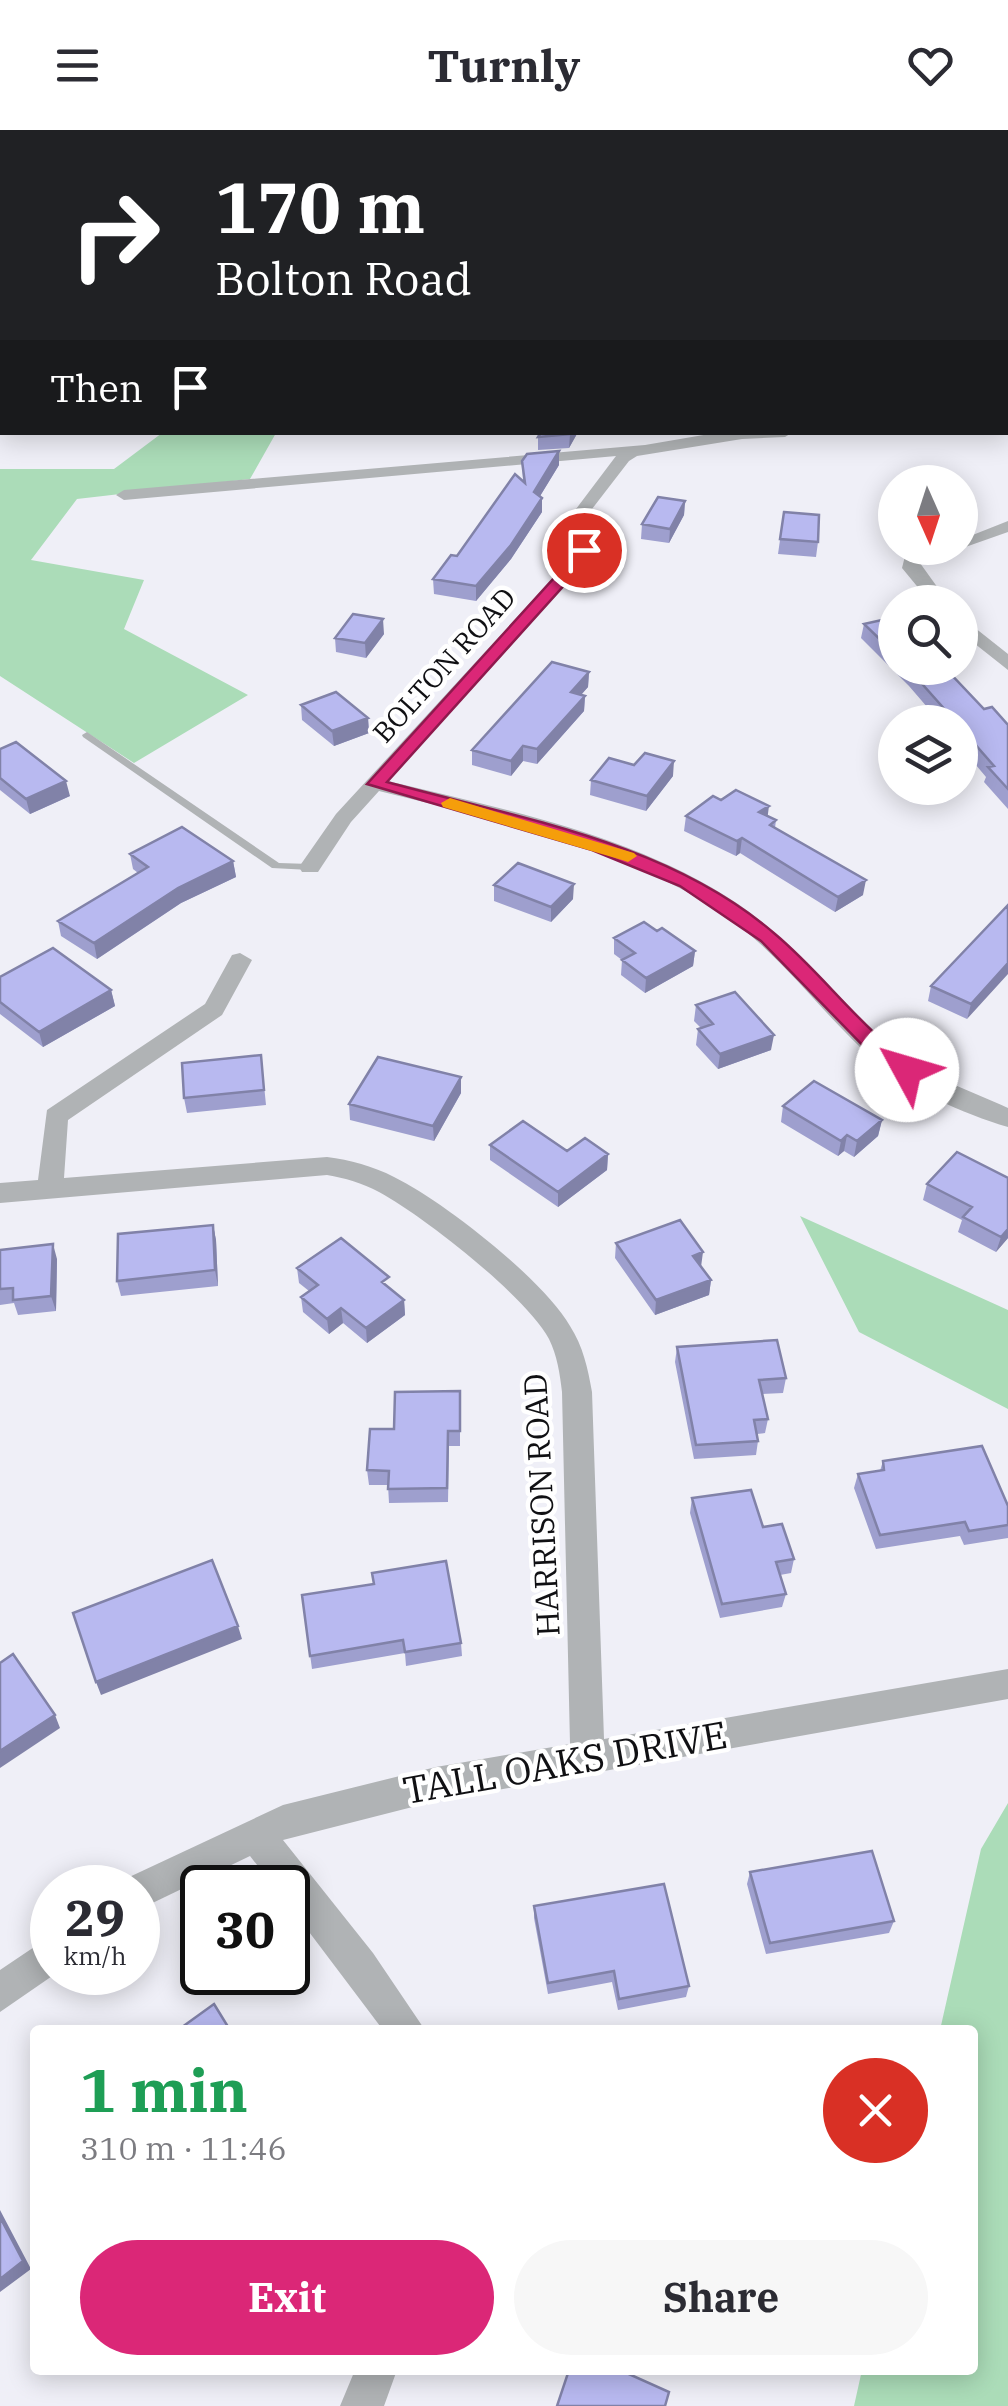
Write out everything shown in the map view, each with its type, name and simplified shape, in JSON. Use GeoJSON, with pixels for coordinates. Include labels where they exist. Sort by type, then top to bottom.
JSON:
{"type":"FeatureCollection","features":[{"type":"Feature","properties":{"kind":"street","name":"BOLTON ROAD"},"geometry":{"type":"LineString","coordinates":[[310,867],[343,818],[571,569],[588,540],[584,508],[623,458],[647,448],[743,435]]}},
{"type":"Feature","properties":{"kind":"street"},"geometry":{"type":"LineString","coordinates":[[124,496],[647,448]]}},
{"type":"Feature","properties":{"kind":"street"},"geometry":{"type":"LineString","coordinates":[[978,538],[1008,526]]}},
{"type":"Feature","properties":{"kind":"street"},"geometry":{"type":"LineString","coordinates":[[910,565],[924,585]]}},
{"type":"Feature","properties":{"kind":"street"},"geometry":{"type":"LineString","coordinates":[[978,638],[1008,664]]}},
{"type":"Feature","properties":{"kind":"street"},"geometry":{"type":"LineString","coordinates":[[376,784],[598,846],[686,882],[768,937],[882,1053],[907,1070],[1006,1113]]}},
{"type":"Feature","properties":{"kind":"street"},"geometry":{"type":"LineString","coordinates":[[50,1188],[56,1116],[214,1008],[240,960]]}},
{"type":"Feature","properties":{"kind":"street","name":"HARRISON ROAD"},"geometry":{"type":"LineString","coordinates":[[0,1193],[327,1166],[355,1170],[405,1195],[542,1306],[560,1331],[572,1360],[577,1392],[587,1758]]}},
{"type":"Feature","properties":{"kind":"street","name":"TALL OAKS DRIVE"},"geometry":{"type":"LineString","coordinates":[[160,1881],[255,1834],[347,1803],[1008,1684]]}},
{"type":"Feature","properties":{"kind":"street"},"geometry":{"type":"LineString","coordinates":[[255,1834],[402,2025]]}},
{"type":"Feature","properties":{"kind":"street"},"geometry":{"type":"LineString","coordinates":[[0,1993],[30,1970]]}},
{"type":"Feature","properties":{"kind":"street"},"geometry":{"type":"LineString","coordinates":[[362,2406],[374,2375]]}},
{"type":"Feature","properties":{"kind":"lane"},"geometry":{"type":"LineString","coordinates":[[87,735],[276,866],[310,867]]}},
{"type":"Feature","properties":{"kind":"green space"},"geometry":{"type":"Polygon","coordinates":[[[159,435],[275,435],[250,479],[77,499],[31,560],[144,580],[124,629],[248,695],[134,763],[0,676],[0,469],[114,469],[159,435]]]}},
{"type":"Feature","properties":{"kind":"green space"},"geometry":{"type":"Polygon","coordinates":[[[800,1216],[1008,1310],[1008,1409],[859,1332],[800,1216]]]}},
{"type":"Feature","properties":{"kind":"green space"},"geometry":{"type":"Polygon","coordinates":[[[1008,1803],[1008,2406],[854,2406],[861,2375],[978,2375],[978,2025],[941,2025],[981,1849],[1008,1803]]]}},
{"type":"Feature","properties":{"kind":"building"},"geometry":{"type":"Polygon","coordinates":[[[559,451],[534,492],[542,498],[511,545],[476,586],[433,579],[451,555],[457,556],[515,474],[525,483],[522,461],[527,454],[559,451]]]}},
{"type":"Feature","properties":{"kind":"building"},"geometry":{"type":"Polygon","coordinates":[[[658,497],[685,501],[670,529],[642,524],[658,497]]]}},
{"type":"Feature","properties":{"kind":"building"},"geometry":{"type":"Polygon","coordinates":[[[784,512],[819,515],[818,542],[780,539],[784,512]]]}},
{"type":"Feature","properties":{"kind":"building"},"geometry":{"type":"Polygon","coordinates":[[[353,614],[383,619],[365,643],[335,638],[353,614]]]}},
{"type":"Feature","properties":{"kind":"building"},"geometry":{"type":"Polygon","coordinates":[[[878,621],[878,638],[864,624],[878,621]]]}},
{"type":"Feature","properties":{"kind":"building"},"geometry":{"type":"Polygon","coordinates":[[[552,662],[589,672],[571,692],[585,696],[537,749],[523,746],[511,761],[472,750],[552,662]]]}},
{"type":"Feature","properties":{"kind":"building"},"geometry":{"type":"Polygon","coordinates":[[[923,685],[961,685],[984,709],[992,707],[1008,725],[1008,789],[988,767],[994,766],[978,748],[978,705],[941,705],[923,685]]]}},
{"type":"Feature","properties":{"kind":"building"},"geometry":{"type":"Polygon","coordinates":[[[336,692],[368,718],[332,731],[301,705],[336,692]]]}},
{"type":"Feature","properties":{"kind":"building"},"geometry":{"type":"Polygon","coordinates":[[[16,742],[66,781],[26,799],[0,778],[0,749],[16,742]]]}},
{"type":"Feature","properties":{"kind":"building"},"geometry":{"type":"Polygon","coordinates":[[[645,753],[674,761],[647,796],[591,780],[609,758],[634,765],[645,753]]]}},
{"type":"Feature","properties":{"kind":"building"},"geometry":{"type":"Polygon","coordinates":[[[736,790],[769,806],[759,812],[776,820],[770,825],[866,880],[838,897],[742,838],[737,841],[686,816],[713,796],[721,800],[736,790]]]}},
{"type":"Feature","properties":{"kind":"building"},"geometry":{"type":"Polygon","coordinates":[[[182,827],[233,861],[178,888],[94,943],[58,921],[148,867],[130,854],[182,827]]]}},
{"type":"Feature","properties":{"kind":"building"},"geometry":{"type":"Polygon","coordinates":[[[518,863],[574,884],[551,907],[494,885],[518,863]]]}},
{"type":"Feature","properties":{"kind":"building"},"geometry":{"type":"Polygon","coordinates":[[[1008,905],[1008,963],[971,1004],[931,986],[1008,905]]]}},
{"type":"Feature","properties":{"kind":"building"},"geometry":{"type":"Polygon","coordinates":[[[644,922],[657,931],[662,928],[695,951],[646,978],[622,960],[635,953],[614,938],[644,922]]]}},
{"type":"Feature","properties":{"kind":"building"},"geometry":{"type":"Polygon","coordinates":[[[53,948],[111,990],[39,1032],[0,1002],[0,977],[53,948]]]}},
{"type":"Feature","properties":{"kind":"building"},"geometry":{"type":"Polygon","coordinates":[[[735,992],[774,1035],[720,1054],[698,1029],[713,1024],[696,1005],[735,992]]]}},
{"type":"Feature","properties":{"kind":"building"},"geometry":{"type":"Polygon","coordinates":[[[261,1055],[264,1090],[184,1098],[182,1063],[261,1055]]]}},
{"type":"Feature","properties":{"kind":"building"},"geometry":{"type":"Polygon","coordinates":[[[378,1057],[461,1077],[433,1126],[349,1104],[378,1057]]]}},
{"type":"Feature","properties":{"kind":"building"},"geometry":{"type":"Polygon","coordinates":[[[814,1081],[882,1120],[857,1141],[847,1135],[841,1141],[783,1106],[814,1081]]]}},
{"type":"Feature","properties":{"kind":"building"},"geometry":{"type":"Polygon","coordinates":[[[523,1121],[567,1151],[585,1138],[608,1154],[558,1192],[490,1145],[523,1121]]]}},
{"type":"Feature","properties":{"kind":"building"},"geometry":{"type":"Polygon","coordinates":[[[957,1152],[1008,1178],[1008,1229],[1001,1237],[963,1217],[972,1207],[927,1184],[957,1152]]]}},
{"type":"Feature","properties":{"kind":"building"},"geometry":{"type":"Polygon","coordinates":[[[680,1220],[703,1252],[693,1256],[711,1280],[656,1300],[616,1243],[680,1220]]]}},
{"type":"Feature","properties":{"kind":"building"},"geometry":{"type":"Polygon","coordinates":[[[213,1225],[215,1270],[117,1281],[118,1234],[213,1225]]]}},
{"type":"Feature","properties":{"kind":"building"},"geometry":{"type":"Polygon","coordinates":[[[341,1238],[389,1277],[382,1282],[404,1300],[366,1328],[341,1308],[327,1319],[301,1297],[318,1285],[297,1268],[341,1238]]]}},
{"type":"Feature","properties":{"kind":"building"},"geometry":{"type":"Polygon","coordinates":[[[53,1244],[51,1296],[13,1300],[13,1288],[0,1289],[0,1250],[53,1244]]]}},
{"type":"Feature","properties":{"kind":"building"},"geometry":{"type":"Polygon","coordinates":[[[777,1340],[786,1378],[759,1380],[768,1419],[754,1420],[758,1441],[696,1445],[677,1347],[777,1340]]]}},
{"type":"Feature","properties":{"kind":"building"},"geometry":{"type":"Polygon","coordinates":[[[460,1391],[460,1431],[448,1431],[447,1488],[388,1489],[389,1471],[367,1470],[370,1429],[394,1429],[395,1392],[460,1391]]]}},
{"type":"Feature","properties":{"kind":"building"},"geometry":{"type":"Polygon","coordinates":[[[982,1446],[1008,1506],[1008,1525],[969,1531],[965,1522],[880,1535],[858,1474],[884,1470],[883,1461],[982,1446]]]}},
{"type":"Feature","properties":{"kind":"building"},"geometry":{"type":"Polygon","coordinates":[[[751,1490],[763,1527],[782,1524],[794,1559],[776,1562],[786,1594],[722,1604],[692,1498],[751,1490]]]}},
{"type":"Feature","properties":{"kind":"building"},"geometry":{"type":"Polygon","coordinates":[[[212,1560],[238,1626],[96,1682],[73,1613],[212,1560]]]}},
{"type":"Feature","properties":{"kind":"building"},"geometry":{"type":"Polygon","coordinates":[[[446,1561],[461,1643],[405,1652],[403,1640],[310,1656],[302,1595],[374,1584],[372,1573],[446,1561]]]}},
{"type":"Feature","properties":{"kind":"building"},"geometry":{"type":"Polygon","coordinates":[[[13,1654],[55,1715],[0,1751],[0,1663],[13,1654]]]}},
{"type":"Feature","properties":{"kind":"building"},"geometry":{"type":"Polygon","coordinates":[[[872,1851],[894,1921],[770,1943],[750,1872],[872,1851]]]}},
{"type":"Feature","properties":{"kind":"building"},"geometry":{"type":"Polygon","coordinates":[[[664,1884],[689,1986],[619,1999],[614,1971],[548,1983],[534,1906],[664,1884]]]}},
{"type":"Feature","properties":{"kind":"building"},"geometry":{"type":"Polygon","coordinates":[[[214,2004],[227,2025],[185,2025],[214,2004]]]}},
{"type":"Feature","properties":{"kind":"building"},"geometry":{"type":"Polygon","coordinates":[[[0,2217],[23,2261],[0,2279],[0,2217]]]}},
{"type":"Feature","properties":{"kind":"building"},"geometry":{"type":"Polygon","coordinates":[[[567,2375],[631,2375],[669,2392],[665,2406],[557,2406],[567,2375]]]}},
{"type":"Feature","properties":{"kind":"slow traffic"},"geometry":{"type":"LineString","coordinates":[[450,803],[628,856]]}},
{"type":"Feature","properties":{"kind":"route"},"geometry":{"type":"LineString","coordinates":[[584,550],[480,672],[376,784],[598,846],[686,882],[768,937],[882,1053],[907,1070]]}}]}
